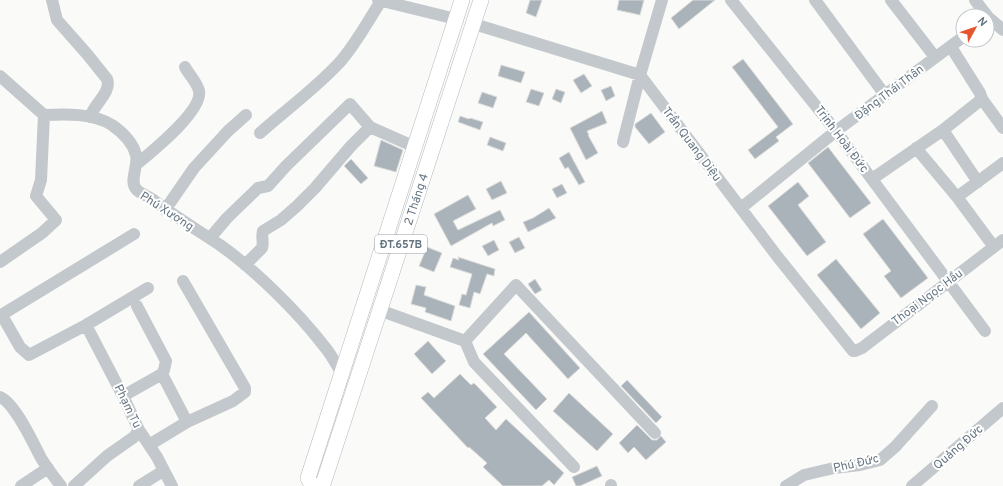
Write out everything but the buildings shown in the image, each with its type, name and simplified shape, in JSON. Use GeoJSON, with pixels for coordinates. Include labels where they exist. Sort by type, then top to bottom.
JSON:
{"type":"FeatureCollection","features":[{"type":"Feature","properties":{"kind":"main road","name":"2 Tháng 4"},"geometry":{"type":"LineString","coordinates":[[312,486],[308,478],[462,0]]}},
{"type":"Feature","properties":{"kind":"main road","name":"2 Tháng 4"},"geometry":{"type":"LineString","coordinates":[[318,486],[323,484],[481,0]]}},
{"type":"Feature","properties":{"kind":"street"},"geometry":{"type":"LineString","coordinates":[[52,0],[57,20],[87,54],[109,83],[108,89],[90,117]]}},
{"type":"Feature","properties":{"kind":"street"},"geometry":{"type":"LineString","coordinates":[[260,132],[295,104],[341,61],[379,0],[456,19]]}},
{"type":"Feature","properties":{"kind":"street"},"geometry":{"type":"LineString","coordinates":[[623,142],[640,75],[662,0]]}},
{"type":"Feature","properties":{"kind":"street","name":"Trịnh Hoài Đức"},"geometry":{"type":"LineString","coordinates":[[731,0],[836,131],[985,331]]}},
{"type":"Feature","properties":{"kind":"street"},"geometry":{"type":"LineString","coordinates":[[891,0],[935,57]]}},
{"type":"Feature","properties":{"kind":"street"},"geometry":{"type":"LineString","coordinates":[[820,2],[885,95]]}},
{"type":"Feature","properties":{"kind":"street"},"geometry":{"type":"LineString","coordinates":[[474,24],[640,75]]}},
{"type":"Feature","properties":{"kind":"street"},"geometry":{"type":"LineString","coordinates":[[995,24],[1003,30]]}},
{"type":"Feature","properties":{"kind":"street","name":"Đặng Thái Thân"},"geometry":{"type":"LineString","coordinates":[[741,208],[836,131],[955,43]]}},
{"type":"Feature","properties":{"kind":"street"},"geometry":{"type":"LineString","coordinates":[[950,47],[980,93],[982,99],[1003,128]]}},
{"type":"Feature","properties":{"kind":"street"},"geometry":{"type":"LineString","coordinates":[[136,164],[168,137],[196,106],[199,98],[199,90],[184,67]]}},
{"type":"Feature","properties":{"kind":"street","name":"Trần Quang Diệu"},"geometry":{"type":"LineString","coordinates":[[640,75],[851,350]]}},
{"type":"Feature","properties":{"kind":"street"},"geometry":{"type":"LineString","coordinates":[[0,76],[44,115],[41,180],[36,196],[56,220],[42,233],[0,262]]}},
{"type":"Feature","properties":{"kind":"street"},"geometry":{"type":"LineString","coordinates":[[872,179],[943,130],[982,99]]}},
{"type":"Feature","properties":{"kind":"street"},"geometry":{"type":"LineString","coordinates":[[210,238],[227,218],[258,188],[268,186],[286,166],[350,104],[370,127],[415,147]]}},
{"type":"Feature","properties":{"kind":"street","name":"Phú Xương"},"geometry":{"type":"LineString","coordinates":[[44,115],[69,115],[100,119],[111,124],[125,136],[136,156],[133,182],[137,191],[152,199],[165,210],[210,238],[244,265],[281,298],[325,346],[342,374]]}},
{"type":"Feature","properties":{"kind":"street"},"geometry":{"type":"LineString","coordinates":[[165,210],[194,168],[228,131],[246,115]]}},
{"type":"Feature","properties":{"kind":"street"},"geometry":{"type":"LineString","coordinates":[[244,265],[262,248],[263,245],[261,235],[263,232],[281,220],[297,206],[370,127]]}},
{"type":"Feature","properties":{"kind":"street"},"geometry":{"type":"LineString","coordinates":[[943,130],[978,182]]}},
{"type":"Feature","properties":{"kind":"street"},"geometry":{"type":"LineString","coordinates":[[916,148],[998,244]]}},
{"type":"Feature","properties":{"kind":"street"},"geometry":{"type":"LineString","coordinates":[[957,197],[1003,163]]}},
{"type":"Feature","properties":{"kind":"street"},"geometry":{"type":"LineString","coordinates":[[134,234],[3,314],[4,319],[20,347],[29,355],[148,288]]}},
{"type":"Feature","properties":{"kind":"street","name":"Thoại Ngọc Hầu"},"geometry":{"type":"LineString","coordinates":[[851,350],[855,351],[862,348],[998,244]]}},
{"type":"Feature","properties":{"kind":"street"},"geometry":{"type":"LineString","coordinates":[[149,445],[187,422],[233,401],[245,392],[245,388],[183,281]]}},
{"type":"Feature","properties":{"kind":"street"},"geometry":{"type":"LineString","coordinates":[[465,341],[516,285],[655,433]]}},
{"type":"Feature","properties":{"kind":"street"},"geometry":{"type":"LineString","coordinates":[[123,396],[162,374],[166,361],[137,306]]}},
{"type":"Feature","properties":{"kind":"street"},"geometry":{"type":"LineString","coordinates":[[379,310],[465,341],[474,362],[574,467]]}},
{"type":"Feature","properties":{"kind":"street","name":"Phạm Tu"},"geometry":{"type":"LineString","coordinates":[[86,324],[139,430],[157,456],[163,471],[172,486]]}},
{"type":"Feature","properties":{"kind":"street"},"geometry":{"type":"LineString","coordinates":[[162,374],[187,422]]}},
{"type":"Feature","properties":{"kind":"street"},"geometry":{"type":"LineString","coordinates":[[0,397],[6,400],[14,410],[48,468],[61,486]]}},
{"type":"Feature","properties":{"kind":"street","name":"Phú Đức"},"geometry":{"type":"LineString","coordinates":[[786,486],[804,476],[834,468],[860,465],[880,460],[895,447],[932,406]]}},
{"type":"Feature","properties":{"kind":"street","name":"Quảng Đức"},"geometry":{"type":"LineString","coordinates":[[912,486],[1003,408]]}},
{"type":"Feature","properties":{"kind":"street"},"geometry":{"type":"LineString","coordinates":[[74,486],[108,456],[134,436],[139,430]]}},
{"type":"Feature","properties":{"kind":"street"},"geometry":{"type":"LineString","coordinates":[[21,486],[48,468]]}},
{"type":"Feature","properties":{"kind":"street"},"geometry":{"type":"LineString","coordinates":[[139,486],[163,471]]}}]}
